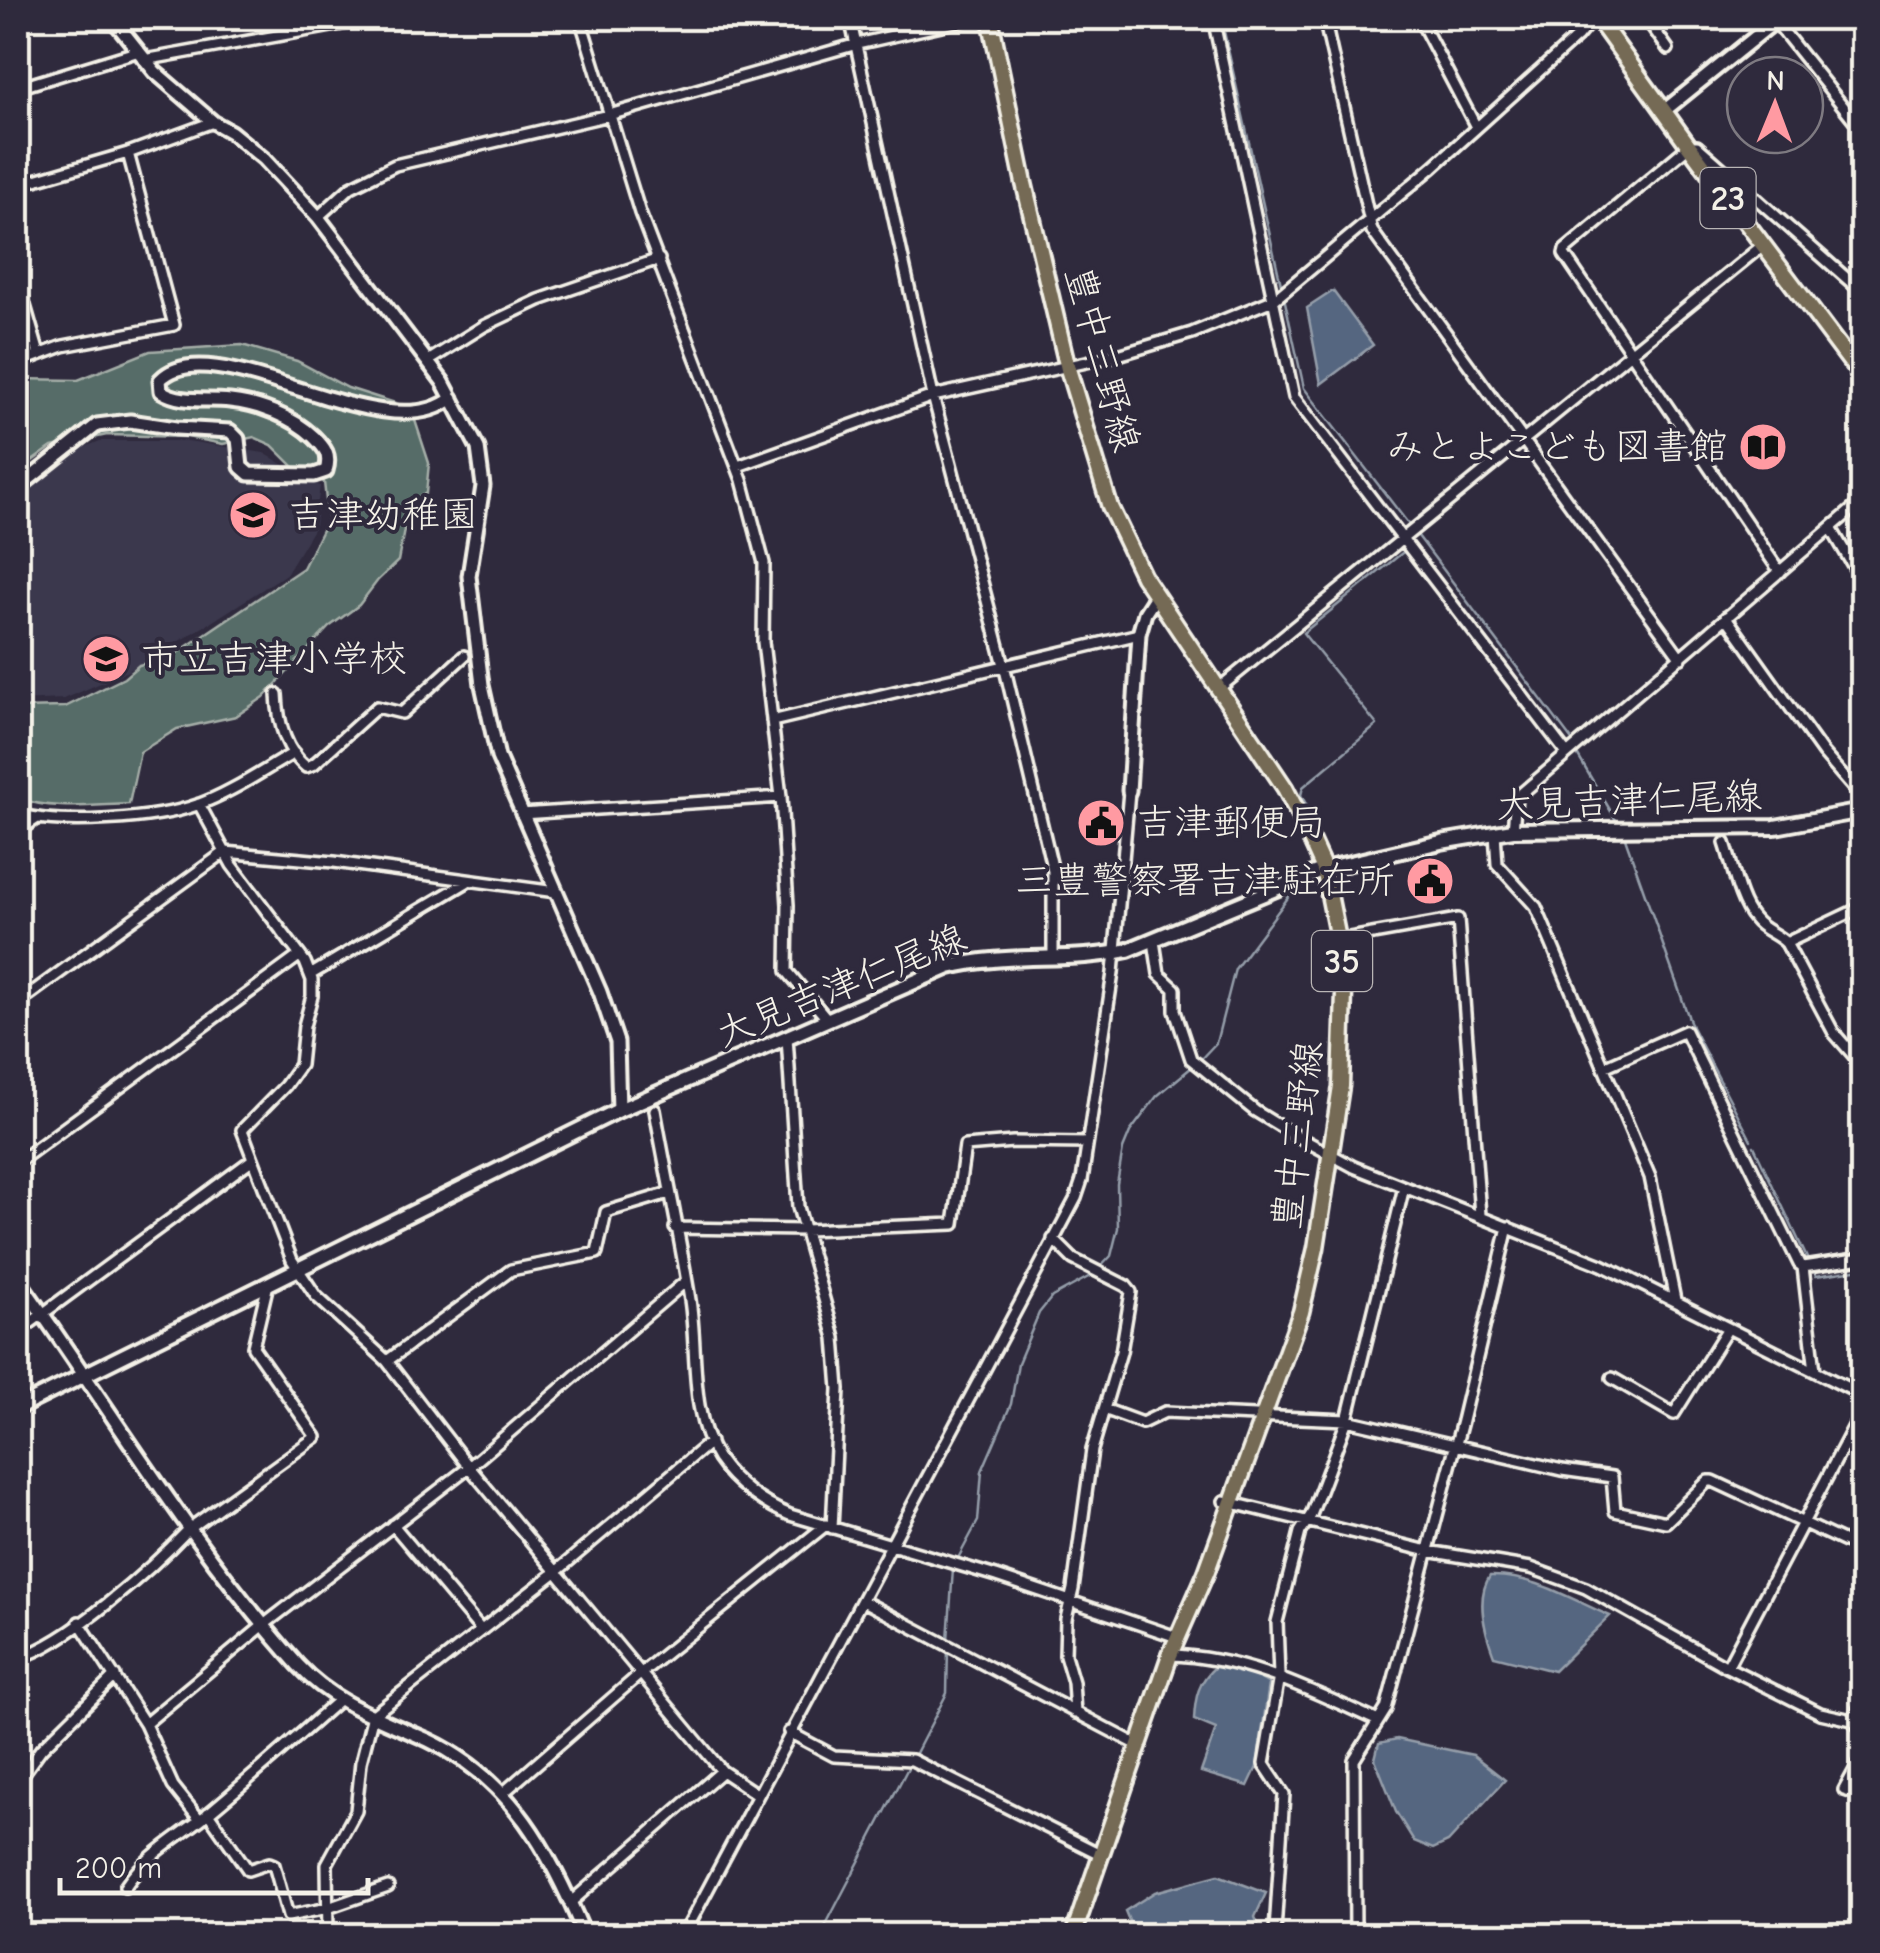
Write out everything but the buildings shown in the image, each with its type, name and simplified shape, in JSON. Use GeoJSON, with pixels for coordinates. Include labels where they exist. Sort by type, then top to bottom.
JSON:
{"type":"FeatureCollection","features":[{"type":"Feature","properties":{"kind":"main road","name":"豊中三野線"},"geometry":{"type":"LineString","coordinates":[[990,18],[1068,369],[1110,507],[1124,541],[1156,596],[1285,788],[1324,869],[1333,941],[1343,971],[1344,1050],[1308,1286],[1264,1417],[1170,1656],[1072,1936]]}},
{"type":"Feature","properties":{"kind":"main road","name":"23"},"geometry":{"type":"LineString","coordinates":[[1595,18],[1862,377]]}},
{"type":"Feature","properties":{"kind":"main road","name":"大見吉津仁尾線"},"geometry":{"type":"LineString","coordinates":[[18,1408],[620,1110],[950,967],[992,959],[1114,953],[1154,941],[1273,887],[1324,869],[1495,833],[1775,827],[1862,811]]}},
{"type":"Feature","properties":{"kind":"street"},"geometry":{"type":"LineString","coordinates":[[112,18],[140,56],[213,122],[264,158],[318,217],[428,361],[478,448],[483,486],[470,561],[470,602],[482,684],[498,756],[600,992],[617,1042],[620,1110]]}},
{"type":"Feature","properties":{"kind":"street"},"geometry":{"type":"LineString","coordinates":[[18,88],[140,56],[376,18]]}},
{"type":"Feature","properties":{"kind":"street"},"geometry":{"type":"LineString","coordinates":[[580,18],[608,115],[738,466],[764,563],[763,642],[781,797],[788,905],[787,971],[828,1020]]}},
{"type":"Feature","properties":{"kind":"street"},"geometry":{"type":"LineString","coordinates":[[850,18],[933,396],[1053,871],[1053,957]]}},
{"type":"Feature","properties":{"kind":"street"},"geometry":{"type":"LineString","coordinates":[[318,217],[351,186],[396,165],[608,115],[857,44],[973,18]]}},
{"type":"Feature","properties":{"kind":"street"},"geometry":{"type":"LineString","coordinates":[[1213,18],[1294,397],[1566,754]]}},
{"type":"Feature","properties":{"kind":"street"},"geometry":{"type":"LineString","coordinates":[[1324,18],[1368,222],[1680,658]]}},
{"type":"Feature","properties":{"kind":"street"},"geometry":{"type":"LineString","coordinates":[[1419,18],[1476,128]]}},
{"type":"Feature","properties":{"kind":"street"},"geometry":{"type":"LineString","coordinates":[[738,466],[933,396],[1068,369],[1192,332],[1275,299],[1476,128],[1595,18]]}},
{"type":"Feature","properties":{"kind":"street"},"geometry":{"type":"LineString","coordinates":[[1646,18],[1668,49]]}},
{"type":"Feature","properties":{"kind":"street"},"geometry":{"type":"LineString","coordinates":[[1664,111],[1777,19],[1862,130]]}},
{"type":"Feature","properties":{"kind":"street"},"geometry":{"type":"LineString","coordinates":[[18,185],[128,153],[213,122]]}},
{"type":"Feature","properties":{"kind":"street"},"geometry":{"type":"LineString","coordinates":[[1780,572],[1564,254],[1565,250],[1689,146],[1697,146],[1862,292]]}},
{"type":"Feature","properties":{"kind":"street"},"geometry":{"type":"LineString","coordinates":[[18,363],[63,346],[174,325],[128,153]]}},
{"type":"Feature","properties":{"kind":"street"},"geometry":{"type":"LineString","coordinates":[[1218,688],[1764,244]]}},
{"type":"Feature","properties":{"kind":"street"},"geometry":{"type":"LineString","coordinates":[[428,361],[484,326],[539,300],[659,259]]}},
{"type":"Feature","properties":{"kind":"street"},"geometry":{"type":"LineString","coordinates":[[18,280],[39,354]]}},
{"type":"Feature","properties":{"kind":"street"},"geometry":{"type":"LineString","coordinates":[[18,488],[85,432],[114,421],[230,431],[238,439],[241,468],[250,474],[314,476],[326,470],[330,460],[325,448],[288,418],[247,404],[166,395],[161,391],[160,380],[174,370],[197,368],[239,373],[389,412],[426,410],[452,398]]}},
{"type":"Feature","properties":{"kind":"street"},"geometry":{"type":"LineString","coordinates":[[1513,830],[1516,798],[1862,501]]}},
{"type":"Feature","properties":{"kind":"street"},"geometry":{"type":"LineString","coordinates":[[1831,528],[1862,581]]}},
{"type":"Feature","properties":{"kind":"street"},"geometry":{"type":"LineString","coordinates":[[683,1936],[1082,1180],[1114,953],[1140,634],[1156,596]]}},
{"type":"Feature","properties":{"kind":"street"},"geometry":{"type":"LineString","coordinates":[[1726,617],[1823,753],[1862,798]]}},
{"type":"Feature","properties":{"kind":"street"},"geometry":{"type":"LineString","coordinates":[[772,721],[1140,634]]}},
{"type":"Feature","properties":{"kind":"street"},"geometry":{"type":"LineString","coordinates":[[276,694],[278,722],[306,767],[377,708],[402,713],[464,656]]}},
{"type":"Feature","properties":{"kind":"street"},"geometry":{"type":"LineString","coordinates":[[18,814],[91,820],[156,814],[199,804],[294,753]]}},
{"type":"Feature","properties":{"kind":"street"},"geometry":{"type":"LineString","coordinates":[[521,814],[781,797]]}},
{"type":"Feature","properties":{"kind":"street"},"geometry":{"type":"LineString","coordinates":[[199,804],[225,852],[310,975],[312,996],[297,1073],[242,1130],[297,1268],[316,1296],[387,1361],[469,1467],[722,1771],[758,1795]]}},
{"type":"Feature","properties":{"kind":"street"},"geometry":{"type":"LineString","coordinates":[[18,832],[36,818]]}},
{"type":"Feature","properties":{"kind":"street"},"geometry":{"type":"LineString","coordinates":[[1495,833],[1497,864],[1536,908],[1650,1177],[1675,1300]]}},
{"type":"Feature","properties":{"kind":"street"},"geometry":{"type":"LineString","coordinates":[[1725,842],[1748,911],[1756,922],[1786,944],[1834,1033],[1862,1065]]}},
{"type":"Feature","properties":{"kind":"street"},"geometry":{"type":"LineString","coordinates":[[18,1002],[225,852],[556,892]]}},
{"type":"Feature","properties":{"kind":"street"},"geometry":{"type":"LineString","coordinates":[[310,975],[468,881]]}},
{"type":"Feature","properties":{"kind":"street"},"geometry":{"type":"LineString","coordinates":[[1786,944],[1862,907]]}},
{"type":"Feature","properties":{"kind":"street"},"geometry":{"type":"LineString","coordinates":[[1333,941],[1458,919],[1480,1216]]}},
{"type":"Feature","properties":{"kind":"street"},"geometry":{"type":"LineString","coordinates":[[1154,941],[1159,974],[1175,989],[1175,1010],[1191,1060],[1255,1111],[1330,1156],[1602,1264],[1862,1395]]}},
{"type":"Feature","properties":{"kind":"street"},"geometry":{"type":"LineString","coordinates":[[18,1162],[299,956]]}},
{"type":"Feature","properties":{"kind":"street"},"geometry":{"type":"LineString","coordinates":[[1604,1067],[1685,1031],[1803,1267],[1815,1371]]}},
{"type":"Feature","properties":{"kind":"street"},"geometry":{"type":"LineString","coordinates":[[502,1793],[640,1674],[829,1526],[838,1388],[835,1338],[793,1176],[787,1036]]}},
{"type":"Feature","properties":{"kind":"street"},"geometry":{"type":"LineString","coordinates":[[655,1110],[696,1340],[702,1418],[710,1442],[732,1477],[766,1503],[790,1515],[1070,1600],[1177,1637]]}},
{"type":"Feature","properties":{"kind":"street"},"geometry":{"type":"LineString","coordinates":[[676,1228],[805,1230],[954,1224],[965,1146],[1087,1143]]}},
{"type":"Feature","properties":{"kind":"street"},"geometry":{"type":"LineString","coordinates":[[18,1332],[253,1160]]}},
{"type":"Feature","properties":{"kind":"street"},"geometry":{"type":"LineString","coordinates":[[1276,1931],[1284,1794],[1264,1764],[1279,1676],[1277,1622],[1300,1532],[1347,1420],[1404,1187]]}},
{"type":"Feature","properties":{"kind":"street"},"geometry":{"type":"LineString","coordinates":[[387,1361],[510,1270],[597,1253],[606,1212],[669,1194]]}},
{"type":"Feature","properties":{"kind":"street"},"geometry":{"type":"LineString","coordinates":[[1355,1936],[1354,1760],[1386,1709],[1508,1227]]}},
{"type":"Feature","properties":{"kind":"street"},"geometry":{"type":"LineString","coordinates":[[1054,1239],[1073,1259],[1131,1292],[1120,1352],[1092,1450],[1066,1619],[1065,1654],[1074,1682],[1075,1713]]}},
{"type":"Feature","properties":{"kind":"street"},"geometry":{"type":"LineString","coordinates":[[1803,1267],[1862,1258]]}},
{"type":"Feature","properties":{"kind":"street"},"geometry":{"type":"LineString","coordinates":[[18,1278],[189,1529],[265,1624],[322,1689],[431,1742],[465,1762],[502,1793],[538,1837],[585,1936]]}},
{"type":"Feature","properties":{"kind":"street"},"geometry":{"type":"LineString","coordinates":[[18,1658],[79,1622],[189,1529],[316,1437],[253,1347],[269,1281]]}},
{"type":"Feature","properties":{"kind":"street"},"geometry":{"type":"LineString","coordinates":[[146,1724],[265,1624],[469,1467],[686,1281]]}},
{"type":"Feature","properties":{"kind":"street"},"geometry":{"type":"LineString","coordinates":[[1612,1378],[1674,1414],[1728,1328]]}},
{"type":"Feature","properties":{"kind":"street"},"geometry":{"type":"LineString","coordinates":[[1104,1408],[1142,1423],[1166,1412],[1347,1420],[1562,1470],[1612,1477],[1615,1512],[1666,1522],[1708,1480],[1862,1550]]}},
{"type":"Feature","properties":{"kind":"street"},"geometry":{"type":"LineString","coordinates":[[1727,1667],[1862,1410]]}},
{"type":"Feature","properties":{"kind":"street"},"geometry":{"type":"LineString","coordinates":[[328,1936],[327,1864],[356,1811],[361,1762],[372,1715],[557,1571],[710,1442]]}},
{"type":"Feature","properties":{"kind":"street"},"geometry":{"type":"LineString","coordinates":[[1228,1502],[1426,1551],[1531,1568],[1586,1588],[1727,1667],[1820,1713],[1852,1720],[1862,1730]]}},
{"type":"Feature","properties":{"kind":"street"},"geometry":{"type":"LineString","coordinates":[[393,1526],[482,1630]]}},
{"type":"Feature","properties":{"kind":"street"},"geometry":{"type":"LineString","coordinates":[[862,1602],[1138,1745]]}},
{"type":"Feature","properties":{"kind":"street"},"geometry":{"type":"LineString","coordinates":[[79,1622],[146,1724],[173,1786],[200,1820]]}},
{"type":"Feature","properties":{"kind":"street"},"geometry":{"type":"LineString","coordinates":[[1170,1656],[1208,1656],[1279,1676],[1378,1722]]}},
{"type":"Feature","properties":{"kind":"street"},"geometry":{"type":"LineString","coordinates":[[18,1781],[41,1749],[116,1676]]}},
{"type":"Feature","properties":{"kind":"street"},"geometry":{"type":"LineString","coordinates":[[125,1887],[155,1852],[200,1820],[339,1700]]}},
{"type":"Feature","properties":{"kind":"street"},"geometry":{"type":"LineString","coordinates":[[1852,1720],[1862,1703]]}},
{"type":"Feature","properties":{"kind":"street"},"geometry":{"type":"LineString","coordinates":[[789,1732],[834,1756],[912,1760],[1100,1854]]}},
{"type":"Feature","properties":{"kind":"street"},"geometry":{"type":"LineString","coordinates":[[1862,1757],[1844,1790],[1862,1796]]}},
{"type":"Feature","properties":{"kind":"street"},"geometry":{"type":"LineString","coordinates":[[570,1902],[722,1771]]}},
{"type":"Feature","properties":{"kind":"street"},"geometry":{"type":"LineString","coordinates":[[208,1813],[248,1870],[269,1862],[274,1865],[288,1916],[328,1908],[388,1887]]}},
{"type":"Feature","properties":{"kind":"shaded area"},"geometry":{"type":"Polygon","coordinates":[[[100,441],[188,441],[264,453],[320,486],[315,526],[286,574],[210,623],[126,672],[64,699],[18,701],[18,481],[25,471],[100,441]]]}},
{"type":"Feature","properties":{"kind":"green space"},"geometry":{"type":"Polygon","coordinates":[[[242,345],[297,361],[348,388],[411,408],[429,463],[426,493],[403,507],[404,530],[398,561],[359,605],[329,627],[264,697],[236,716],[177,729],[140,752],[129,804],[58,806],[18,798],[18,708],[65,707],[124,678],[139,665],[171,657],[303,568],[328,518],[324,482],[295,468],[272,445],[254,437],[223,444],[187,437],[107,435],[52,447],[18,471],[18,379],[78,380],[150,351],[242,345]]]}},
{"type":"Feature","properties":{"kind":"water"},"geometry":{"type":"Polygon","coordinates":[[[1333,291],[1373,345],[1321,384],[1307,308],[1333,291]]]}},
{"type":"Feature","properties":{"kind":"water"},"geometry":{"type":"Polygon","coordinates":[[[1490,1576],[1537,1584],[1610,1616],[1554,1671],[1494,1656],[1482,1605],[1490,1576]]]}},
{"type":"Feature","properties":{"kind":"water"},"geometry":{"type":"Polygon","coordinates":[[[1216,1666],[1254,1675],[1269,1684],[1257,1767],[1248,1786],[1201,1772],[1216,1729],[1194,1720],[1195,1704],[1201,1684],[1216,1666]]]}},
{"type":"Feature","properties":{"kind":"water"},"geometry":{"type":"Polygon","coordinates":[[[1397,1739],[1473,1755],[1505,1780],[1448,1842],[1433,1849],[1414,1841],[1396,1812],[1375,1759],[1379,1743],[1397,1739]]]}},
{"type":"Feature","properties":{"kind":"water"},"geometry":{"type":"Polygon","coordinates":[[[1218,1875],[1266,1893],[1255,1917],[1262,1935],[1135,1935],[1125,1911],[1155,1892],[1218,1875]]]}},
{"type":"Feature","properties":{"kind":"waterway"},"geometry":{"type":"LineString","coordinates":[[1221,18],[1282,289]]}},
{"type":"Feature","properties":{"kind":"waterway"},"geometry":{"type":"LineString","coordinates":[[1284,297],[1304,388],[1410,526]]}},
{"type":"Feature","properties":{"kind":"waterway"},"geometry":{"type":"LineString","coordinates":[[1415,532],[1571,739]]}},
{"type":"Feature","properties":{"kind":"waterway"},"geometry":{"type":"LineString","coordinates":[[1312,815],[1301,795],[1303,787],[1377,725],[1303,633],[1407,549]]}},
{"type":"Feature","properties":{"kind":"waterway"},"geometry":{"type":"LineString","coordinates":[[1578,756],[1619,825]]}},
{"type":"Feature","properties":{"kind":"waterway"},"geometry":{"type":"LineString","coordinates":[[1623,832],[1692,1027],[1751,1140]]}},
{"type":"Feature","properties":{"kind":"waterway"},"geometry":{"type":"LineString","coordinates":[[1198,1062],[1216,1043],[1235,969],[1293,891]]}},
{"type":"Feature","properties":{"kind":"waterway"},"geometry":{"type":"LineString","coordinates":[[956,1562],[978,1521],[982,1471],[1011,1404],[1018,1363],[1039,1313],[1052,1297],[1094,1274],[1111,1256],[1118,1228],[1117,1184],[1130,1132],[1157,1096],[1192,1067]]}},
{"type":"Feature","properties":{"kind":"waterway"},"geometry":{"type":"LineString","coordinates":[[1754,1146],[1807,1258]]}},
{"type":"Feature","properties":{"kind":"waterway"},"geometry":{"type":"LineString","coordinates":[[1815,1273],[1816,1276],[1862,1269]]}},
{"type":"Feature","properties":{"kind":"waterway"},"geometry":{"type":"LineString","coordinates":[[948,1640],[953,1569]]}},
{"type":"Feature","properties":{"kind":"waterway"},"geometry":{"type":"LineString","coordinates":[[914,1757],[947,1693],[948,1648]]}},
{"type":"Feature","properties":{"kind":"waterway"},"geometry":{"type":"LineString","coordinates":[[820,1936],[910,1764]]}},
{"type":"Feature","properties":{"kind":"place","name":"みとよこども図書館"},"geometry":{"type":"Point","coordinates":[1763,447]}},
{"type":"Feature","properties":{"kind":"place","name":"吉津幼稚園"},"geometry":{"type":"Point","coordinates":[253,515]}},
{"type":"Feature","properties":{"kind":"place","name":"市立吉津小学校"},"geometry":{"type":"Point","coordinates":[106,659]}},
{"type":"Feature","properties":{"kind":"place","name":"吉津郵便局"},"geometry":{"type":"Point","coordinates":[1101,823]}},
{"type":"Feature","properties":{"kind":"place","name":"三豊警察署吉津駐在所"},"geometry":{"type":"Point","coordinates":[1430,881]}}]}
